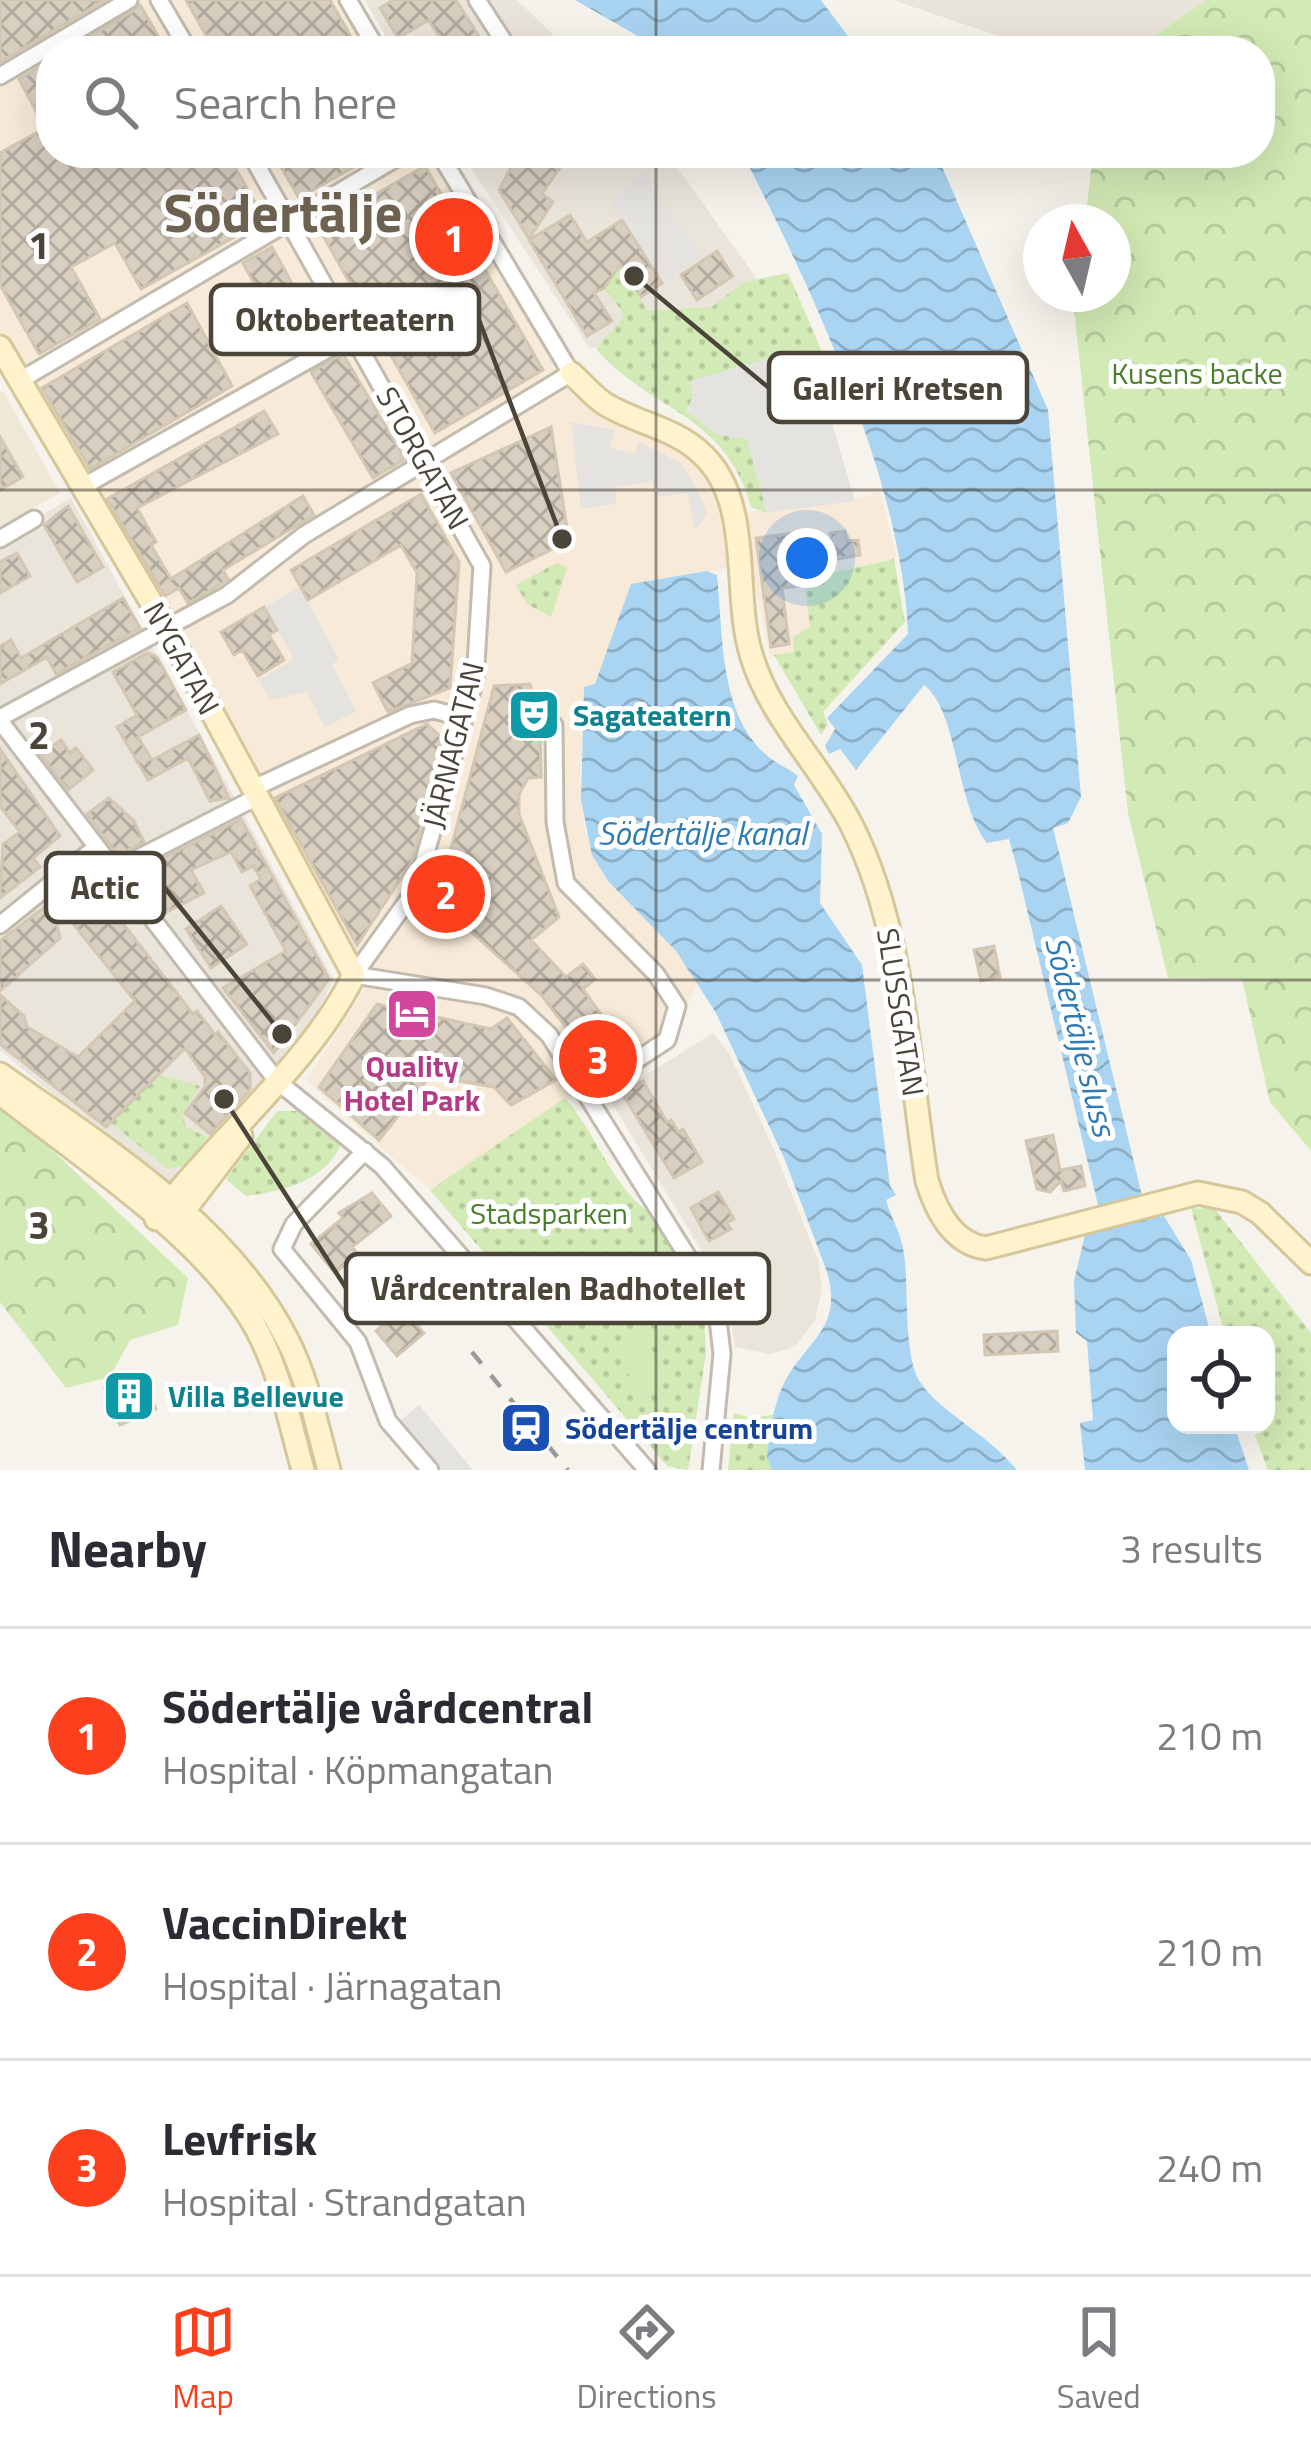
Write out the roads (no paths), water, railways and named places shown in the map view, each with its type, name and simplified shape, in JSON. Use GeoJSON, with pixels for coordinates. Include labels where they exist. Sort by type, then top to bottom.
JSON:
{"type":"FeatureCollection","features":[{"type":"Feature","properties":{"kind":"street"},"geometry":{"type":"LineString","coordinates":[[68,36],[129,0]]}},
{"type":"Feature","properties":{"kind":"street"},"geometry":{"type":"LineString","coordinates":[[159,0],[180,36]]}},
{"type":"Feature","properties":{"kind":"street"},"geometry":{"type":"LineString","coordinates":[[477,0],[500,36]]}},
{"type":"Feature","properties":{"kind":"street"},"geometry":{"type":"LineString","coordinates":[[355,3],[371,36]]}},
{"type":"Feature","properties":{"kind":"street"},"geometry":{"type":"LineString","coordinates":[[0,76],[36,55]]}},
{"type":"Feature","properties":{"kind":"street","name":"STORGATAN"},"geometry":{"type":"LineString","coordinates":[[259,168],[348,338],[476,553],[483,578]]}},
{"type":"Feature","properties":{"kind":"street"},"geometry":{"type":"LineString","coordinates":[[19,381],[379,168]]}},
{"type":"Feature","properties":{"kind":"street"},"geometry":{"type":"LineString","coordinates":[[448,168],[571,373],[304,535],[227,595],[0,719],[277,1081],[365,1151],[473,1266],[647,1470]]}},
{"type":"Feature","properties":{"kind":"street"},"geometry":{"type":"LineString","coordinates":[[82,487],[348,338]]}},
{"type":"Feature","properties":{"kind":"street","name":"NYGATAN"},"geometry":{"type":"LineString","coordinates":[[0,347],[166,629],[354,975]]}},
{"type":"Feature","properties":{"kind":"street","name":"SLUSSGATAN"},"geometry":{"type":"LineString","coordinates":[[571,373],[603,403],[672,434],[704,455],[736,528],[751,655],[763,685],[853,827],[886,912],[933,1200],[958,1235],[974,1247],[1152,1208],[1198,1193],[1242,1202],[1311,1263]]}},
{"type":"Feature","properties":{"kind":"street"},"geometry":{"type":"LineString","coordinates":[[0,538],[34,519]]}},
{"type":"Feature","properties":{"kind":"street","name":"JÄRNAGATAN"},"geometry":{"type":"LineString","coordinates":[[169,1216],[342,1000],[354,975],[410,897],[472,692],[483,578]]}},
{"type":"Feature","properties":{"kind":"street"},"geometry":{"type":"LineString","coordinates":[[113,871],[410,715],[434,710],[464,718]]}},
{"type":"Feature","properties":{"kind":"street"},"geometry":{"type":"LineString","coordinates":[[554,725],[555,822],[566,883],[656,974],[676,1006],[667,1040],[588,1092]]}},
{"type":"Feature","properties":{"kind":"street"},"geometry":{"type":"LineString","coordinates":[[0,925],[95,848]]}},
{"type":"Feature","properties":{"kind":"street"},"geometry":{"type":"LineString","coordinates":[[354,975],[486,996],[519,1007],[549,1035],[716,1302],[722,1354],[711,1470]]}},
{"type":"Feature","properties":{"kind":"street"},"geometry":{"type":"LineString","coordinates":[[0,1074],[250,1280],[277,1321],[303,1378],[329,1470]]}},
{"type":"Feature","properties":{"kind":"street"},"geometry":{"type":"LineString","coordinates":[[0,1094],[169,1216],[233,1295],[256,1330],[279,1384],[303,1470]]}},
{"type":"Feature","properties":{"kind":"street"},"geometry":{"type":"LineString","coordinates":[[365,1151],[293,1224],[282,1250],[358,1342],[388,1421],[430,1470]]}},
{"type":"Feature","properties":{"kind":"water"},"geometry":{"type":"Polygon","coordinates":[[[575,0],[821,0],[848,36],[638,36],[575,0]]]}},
{"type":"Feature","properties":{"kind":"water","name":"Södertälje kanal"},"geometry":{"type":"Polygon","coordinates":[[[749,168],[943,168],[1048,410],[1081,797],[1068,823],[1053,828],[1144,1204],[1149,1219],[1164,1216],[1191,1260],[1209,1326],[1167,1326],[1167,1434],[1237,1434],[1249,1470],[1085,1470],[1080,1423],[1093,1420],[1087,1341],[1076,1333],[1074,1281],[1085,1235],[1104,1230],[1009,839],[987,843],[977,826],[944,715],[924,685],[856,770],[840,749],[829,754],[825,746],[835,729],[827,718],[908,634],[890,514],[824,324],[749,168]]]}},
{"type":"Feature","properties":{"kind":"water","name":"Södertälje kanal"},"geometry":{"type":"Polygon","coordinates":[[[707,571],[717,575],[726,668],[737,713],[761,750],[798,776],[794,785],[822,834],[820,903],[862,965],[890,1186],[896,1195],[886,1200],[903,1247],[915,1370],[928,1392],[1017,1470],[772,1470],[767,1458],[784,1383],[828,1317],[827,1272],[785,1160],[716,1013],[676,951],[608,881],[592,855],[581,800],[584,687],[595,684],[631,584],[707,571]]]}},
{"type":"Feature","properties":{"kind":"railway"},"geometry":{"type":"LineString","coordinates":[[472,1352],[568,1470]]}},
{"type":"Feature","properties":{"kind":"place","name":"Södertälje vårdcentral"},"geometry":{"type":"Point","coordinates":[454,237]}},
{"type":"Feature","properties":{"kind":"place","name":"Galleri Kretsen"},"geometry":{"type":"Point","coordinates":[634,276]}},
{"type":"Feature","properties":{"kind":"place","name":"Oktoberteatern"},"geometry":{"type":"Point","coordinates":[562,539]}},
{"type":"Feature","properties":{"kind":"place","name":"Sagateatern"},"geometry":{"type":"Point","coordinates":[534,715]}},
{"type":"Feature","properties":{"kind":"place","name":"VaccinDirekt"},"geometry":{"type":"Point","coordinates":[446,894]}},
{"type":"Feature","properties":{"kind":"place","name":"Quality Hotel Park"},"geometry":{"type":"Point","coordinates":[412,1014]}},
{"type":"Feature","properties":{"kind":"place","name":"Actic"},"geometry":{"type":"Point","coordinates":[282,1034]}},
{"type":"Feature","properties":{"kind":"place","name":"Levfrisk"},"geometry":{"type":"Point","coordinates":[598,1059]}},
{"type":"Feature","properties":{"kind":"place","name":"Vårdcentralen Badhotellet"},"geometry":{"type":"Point","coordinates":[224,1099]}},
{"type":"Feature","properties":{"kind":"place","name":"Villa Bellevue"},"geometry":{"type":"Point","coordinates":[129,1396]}},
{"type":"Feature","properties":{"kind":"place","name":"Södertälje centrum"},"geometry":{"type":"Point","coordinates":[526,1428]}},
{"type":"Feature","properties":{"kind":"district","name":"Södertälje"},"geometry":{"type":"Point","coordinates":[283,212]}},
{"type":"Feature","properties":{"kind":"park label","name":"Kusens backe"},"geometry":{"type":"Point","coordinates":[1197,373]}},
{"type":"Feature","properties":{"kind":"park label","name":"Stadsparken"},"geometry":{"type":"Point","coordinates":[549,1213]}},
{"type":"Feature","properties":{"kind":"water label","name":"Södertälje sluss"},"geometry":{"type":"Point","coordinates":[1081,1036]}}]}
